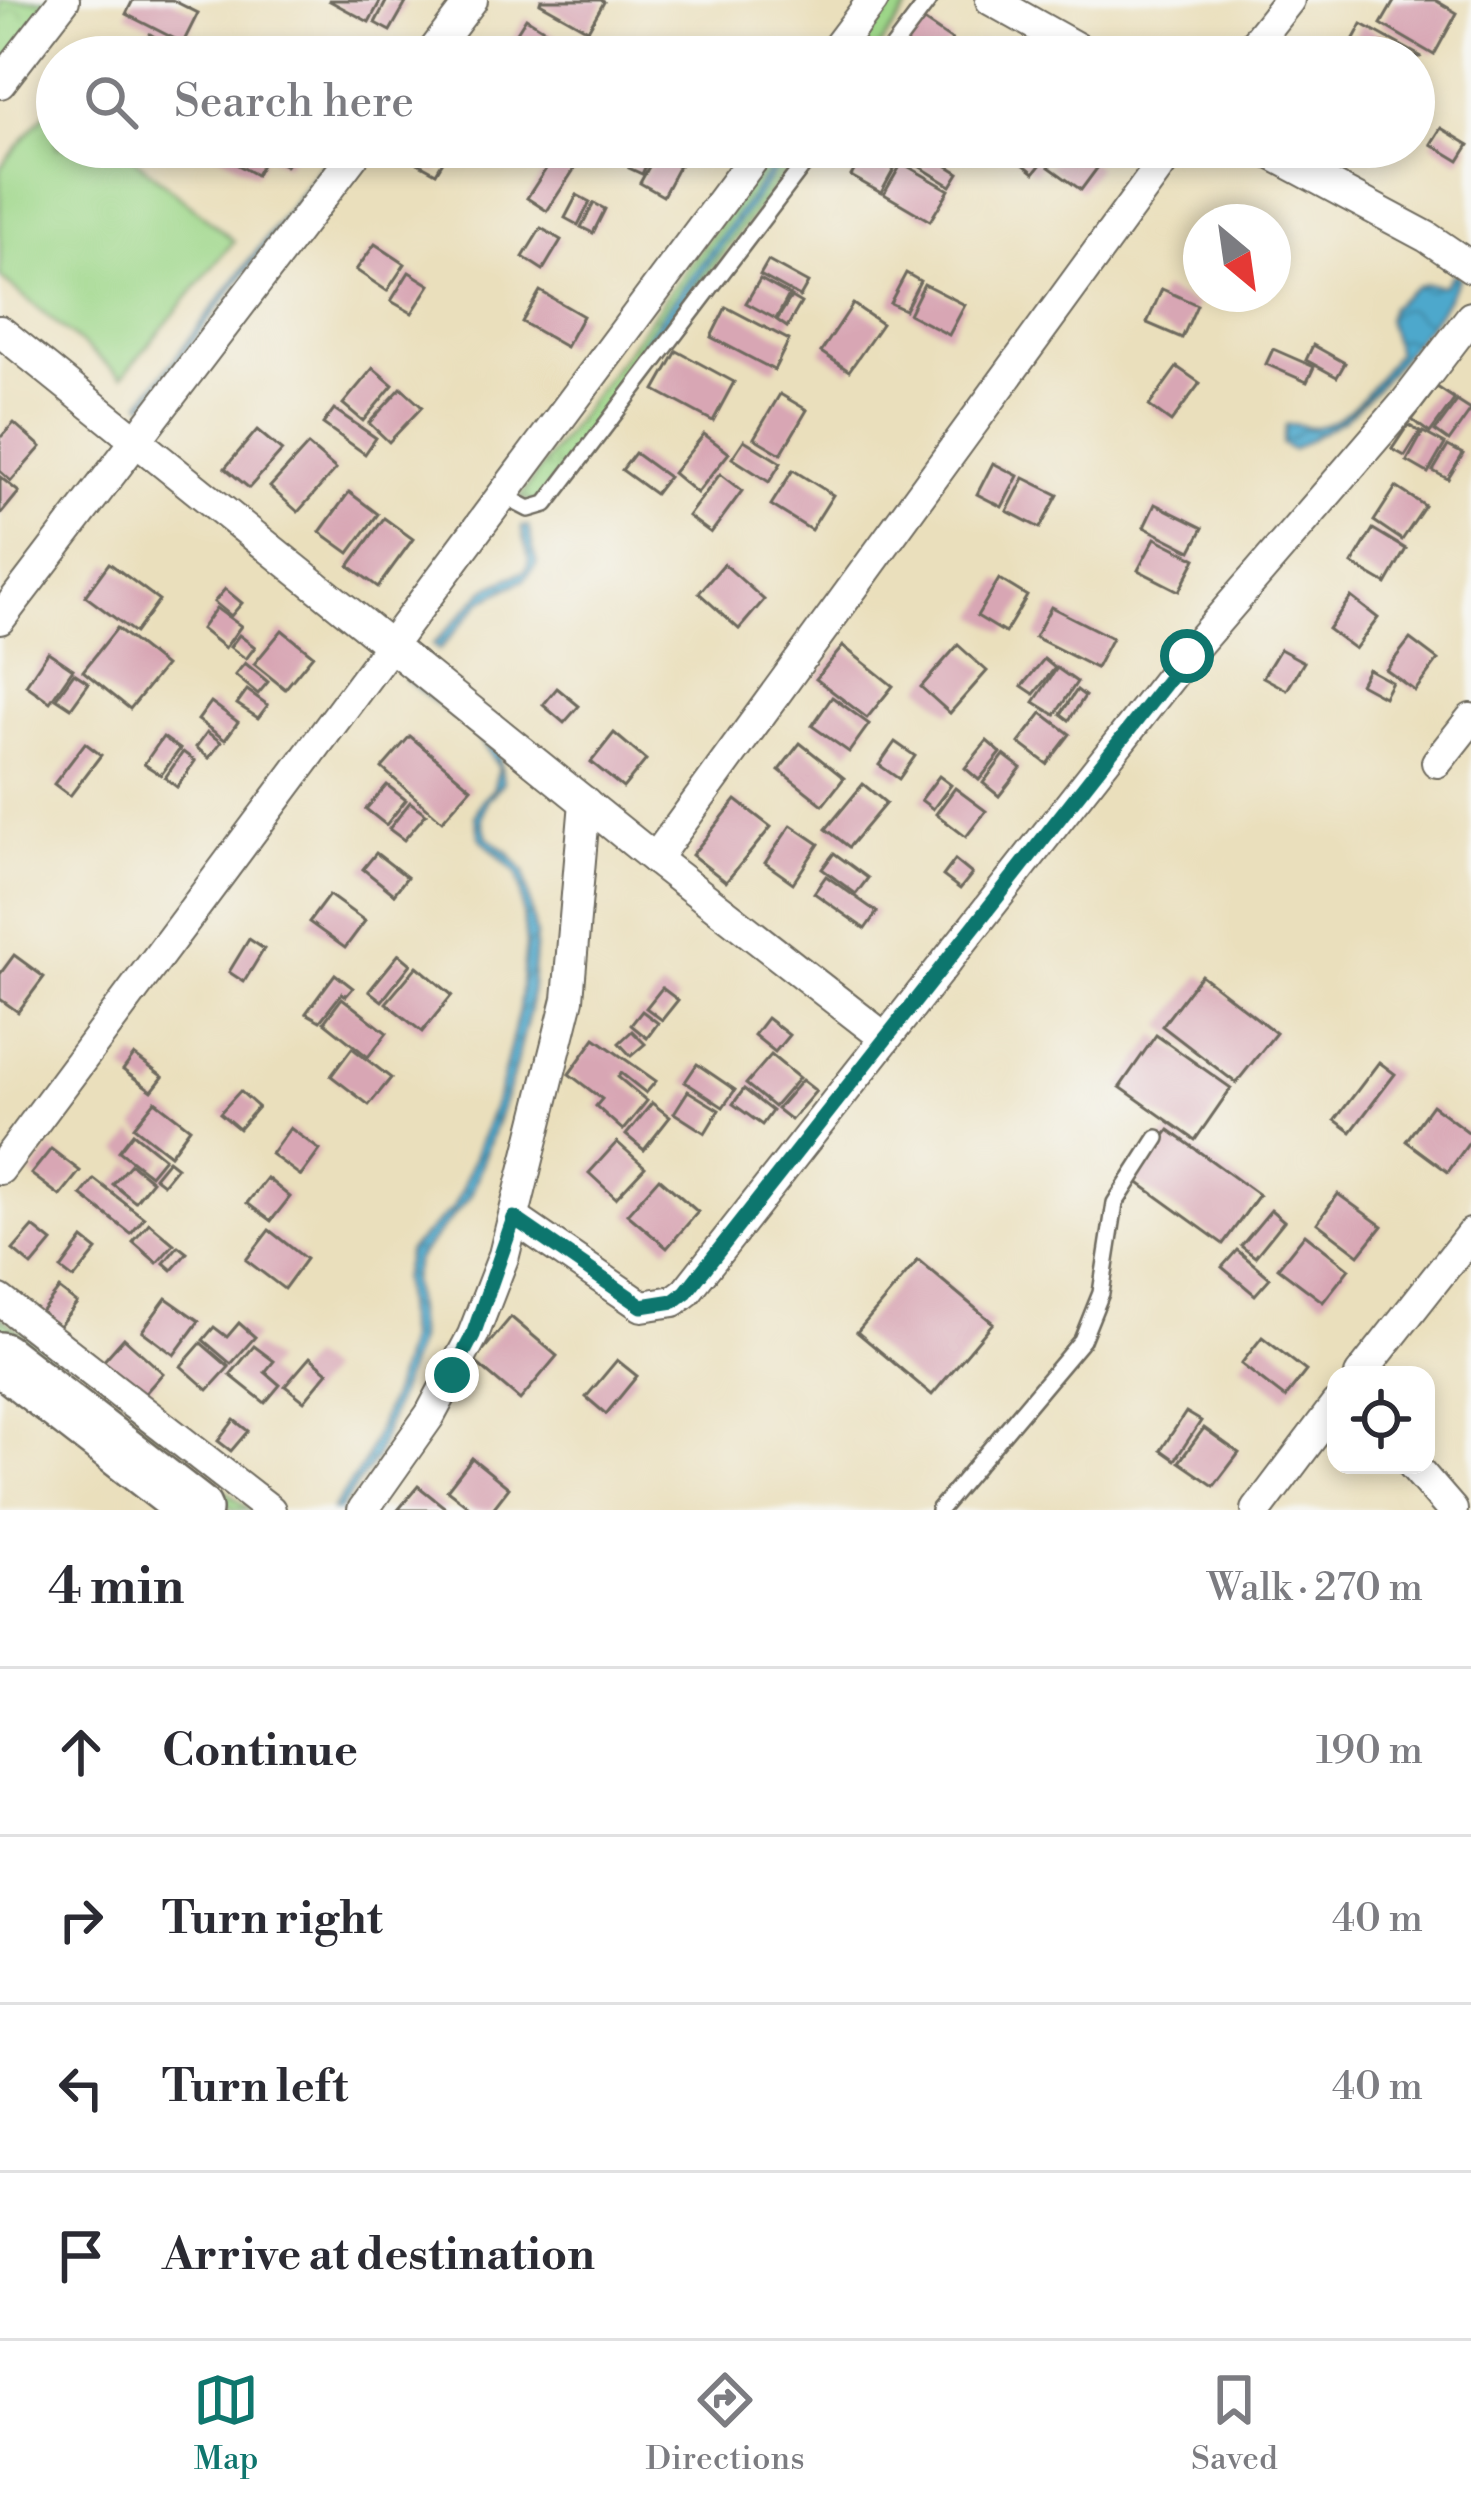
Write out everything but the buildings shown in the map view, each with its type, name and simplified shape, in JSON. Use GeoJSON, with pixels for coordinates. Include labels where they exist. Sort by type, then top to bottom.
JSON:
{"type":"FeatureCollection","features":[{"type":"Feature","properties":{"kind":"highway"},"geometry":{"type":"LineString","coordinates":[[0,1358],[196,1510]]}},
{"type":"Feature","properties":{"kind":"street"},"geometry":{"type":"LineString","coordinates":[[36,36],[64,0]]}},
{"type":"Feature","properties":{"kind":"street"},"geometry":{"type":"LineString","coordinates":[[445,36],[472,0]]}},
{"type":"Feature","properties":{"kind":"street"},"geometry":{"type":"LineString","coordinates":[[845,36],[872,0]]}},
{"type":"Feature","properties":{"kind":"street"},"geometry":{"type":"LineString","coordinates":[[991,0],[1055,36]]}},
{"type":"Feature","properties":{"kind":"street"},"geometry":{"type":"LineString","coordinates":[[1261,36],[1289,0]]}},
{"type":"Feature","properties":{"kind":"street"},"geometry":{"type":"LineString","coordinates":[[0,83],[36,36]]}},
{"type":"Feature","properties":{"kind":"street"},"geometry":{"type":"LineString","coordinates":[[0,619],[344,168]]}},
{"type":"Feature","properties":{"kind":"street"},"geometry":{"type":"LineString","coordinates":[[0,1169],[747,168]]}},
{"type":"Feature","properties":{"kind":"street"},"geometry":{"type":"LineString","coordinates":[[655,859],[1159,168]]}},
{"type":"Feature","properties":{"kind":"street"},"geometry":{"type":"LineString","coordinates":[[1298,168],[1427,237],[1471,267]]}},
{"type":"Feature","properties":{"kind":"street"},"geometry":{"type":"LineString","coordinates":[[514,1218],[642,1306],[674,1301],[686,1292],[1187,656],[1405,403],[1471,317]]}},
{"type":"Feature","properties":{"kind":"street"},"geometry":{"type":"LineString","coordinates":[[0,332],[655,859],[885,1037]]}},
{"type":"Feature","properties":{"kind":"street"},"geometry":{"type":"LineString","coordinates":[[1437,762],[1471,719]]}},
{"type":"Feature","properties":{"kind":"street"},"geometry":{"type":"LineString","coordinates":[[363,1510],[430,1415],[473,1335],[514,1218],[568,999],[585,802]]}},
{"type":"Feature","properties":{"kind":"street"},"geometry":{"type":"LineString","coordinates":[[1367,1366],[1471,1234]]}},
{"type":"Feature","properties":{"kind":"street"},"geometry":{"type":"LineString","coordinates":[[0,1300],[270,1510]]}},
{"type":"Feature","properties":{"kind":"street"},"geometry":{"type":"LineString","coordinates":[[1257,1510],[1327,1419]]}},
{"type":"Feature","properties":{"kind":"street"},"geometry":{"type":"LineString","coordinates":[[1421,1474],[1452,1510]]}},
{"type":"Feature","properties":{"kind":"lane"},"geometry":{"type":"LineString","coordinates":[[902,36],[929,0]]}},
{"type":"Feature","properties":{"kind":"lane"},"geometry":{"type":"LineString","coordinates":[[502,495],[529,509],[546,504],[802,168]]}},
{"type":"Feature","properties":{"kind":"lane"},"geometry":{"type":"LineString","coordinates":[[939,1510],[1082,1340],[1101,1293],[1115,1203],[1157,1138]]}},
{"type":"Feature","properties":{"kind":"green space"},"geometry":{"type":"Polygon","coordinates":[[[0,0],[65,0],[0,68],[0,0]]]}},
{"type":"Feature","properties":{"kind":"green space"},"geometry":{"type":"Polygon","coordinates":[[[886,0],[914,0],[887,36],[859,36],[886,0]]]}},
{"type":"Feature","properties":{"kind":"green space"},"geometry":{"type":"Polygon","coordinates":[[[36,124],[36,168],[145,168],[234,241],[122,377],[0,277],[0,168],[36,124]]]}},
{"type":"Feature","properties":{"kind":"green space"},"geometry":{"type":"Polygon","coordinates":[[[761,168],[788,168],[541,498],[536,503],[519,498],[761,168]]]}},
{"type":"Feature","properties":{"kind":"green space"},"geometry":{"type":"Polygon","coordinates":[[[0,1316],[250,1510],[234,1510],[0,1329],[0,1316]]]}},
{"type":"Feature","properties":{"kind":"water"},"geometry":{"type":"Polygon","coordinates":[[[320,168],[325,168],[144,405],[141,402],[320,168]]]}},
{"type":"Feature","properties":{"kind":"water"},"geometry":{"type":"Polygon","coordinates":[[[771,168],[778,168],[669,319],[647,345],[642,342],[771,168]]]}},
{"type":"Feature","properties":{"kind":"water"},"geometry":{"type":"Polygon","coordinates":[[[1454,273],[1460,277],[1440,311],[1376,389],[1345,419],[1292,450],[1282,444],[1286,425],[1328,424],[1362,398],[1397,353],[1387,319],[1391,307],[1415,287],[1444,286],[1454,273]]]}},
{"type":"Feature","properties":{"kind":"water"},"geometry":{"type":"Polygon","coordinates":[[[528,526],[537,564],[525,579],[481,602],[439,650],[432,645],[486,589],[526,570],[529,559],[522,527],[528,526]]]}},
{"type":"Feature","properties":{"kind":"water"},"geometry":{"type":"Polygon","coordinates":[[[410,675],[499,753],[503,782],[487,801],[482,818],[487,837],[524,872],[536,936],[530,1009],[512,1079],[471,1195],[416,1260],[412,1281],[418,1340],[375,1459],[339,1510],[332,1510],[364,1463],[393,1391],[407,1340],[402,1279],[408,1251],[453,1208],[500,1090],[519,1009],[526,945],[517,874],[480,838],[475,816],[493,789],[499,768],[476,734],[406,680],[410,675]]]}},
{"type":"Feature","properties":{"kind":"route"},"geometry":{"type":"LineString","coordinates":[[452,1375],[473,1335],[514,1218],[642,1306],[674,1301],[686,1292],[1187,656]]}}]}
